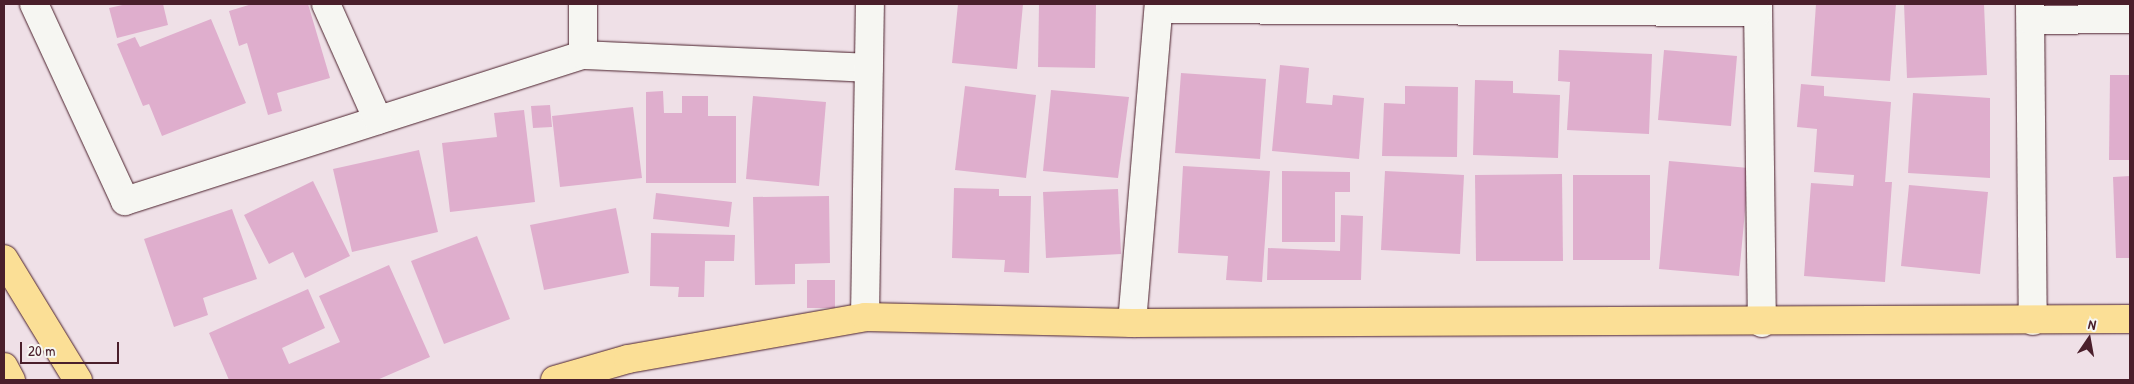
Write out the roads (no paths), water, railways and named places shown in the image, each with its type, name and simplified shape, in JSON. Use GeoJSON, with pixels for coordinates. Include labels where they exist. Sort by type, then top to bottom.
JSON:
{"type":"FeatureCollection","features":[{"type":"Feature","properties":{"kind":"main road"},"geometry":{"type":"LineString","coordinates":[[4,259],[78,380]]}},
{"type":"Feature","properties":{"kind":"main road"},"geometry":{"type":"LineString","coordinates":[[555,380],[628,360],[865,318],[1132,323],[1762,323],[2130,319]]}},
{"type":"Feature","properties":{"kind":"main road"},"geometry":{"type":"LineString","coordinates":[[4,368],[11,380]]}},
{"type":"Feature","properties":{"kind":"street"},"geometry":{"type":"LineString","coordinates":[[34,4],[126,201],[584,55],[869,68]]}},
{"type":"Feature","properties":{"kind":"street"},"geometry":{"type":"LineString","coordinates":[[326,4],[378,120]]}},
{"type":"Feature","properties":{"kind":"street"},"geometry":{"type":"LineString","coordinates":[[583,4],[584,55]]}},
{"type":"Feature","properties":{"kind":"street"},"geometry":{"type":"LineString","coordinates":[[865,318],[870,4]]}},
{"type":"Feature","properties":{"kind":"street"},"geometry":{"type":"LineString","coordinates":[[1132,323],[1159,6],[1758,8],[1762,323]]}},
{"type":"Feature","properties":{"kind":"street"},"geometry":{"type":"LineString","coordinates":[[2034,321],[2031,12],[2130,19]]}}]}
